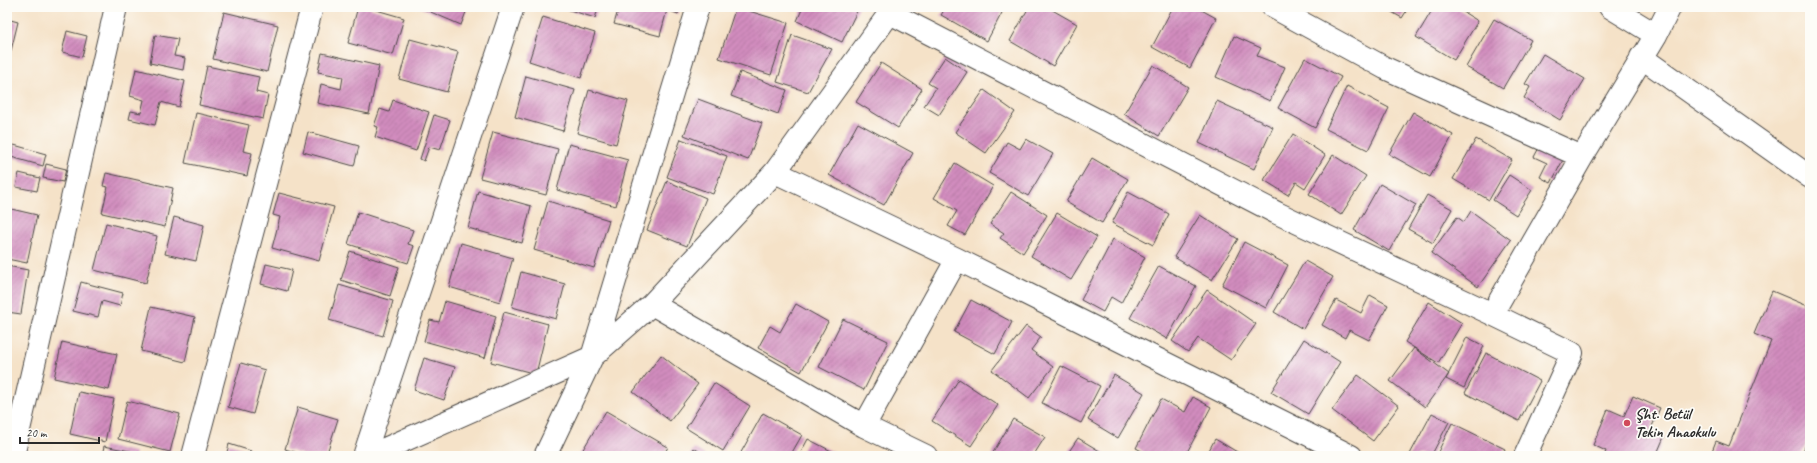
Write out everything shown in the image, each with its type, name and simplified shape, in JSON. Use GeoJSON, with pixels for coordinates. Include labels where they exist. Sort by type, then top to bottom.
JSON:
{"type":"FeatureCollection","features":[{"type":"Feature","properties":{"kind":"street"},"geometry":{"type":"LineString","coordinates":[[13,456],[116,7]]}},
{"type":"Feature","properties":{"kind":"street"},"geometry":{"type":"LineString","coordinates":[[194,456],[312,7]]}},
{"type":"Feature","properties":{"kind":"street"},"geometry":{"type":"LineString","coordinates":[[364,456],[513,7]]}},
{"type":"Feature","properties":{"kind":"street"},"geometry":{"type":"LineString","coordinates":[[545,456],[592,357],[698,7]]}},
{"type":"Feature","properties":{"kind":"street"},"geometry":{"type":"LineString","coordinates":[[1273,7],[1385,68],[1582,157]]}},
{"type":"Feature","properties":{"kind":"street"},"geometry":{"type":"LineString","coordinates":[[1610,7],[1656,35]]}},
{"type":"Feature","properties":{"kind":"street"},"geometry":{"type":"LineString","coordinates":[[1492,314],[1582,157],[1641,57],[1656,35],[1670,7]]}},
{"type":"Feature","properties":{"kind":"street"},"geometry":{"type":"LineString","coordinates":[[369,456],[592,357],[652,304],[775,172],[892,10],[1277,213],[1572,353],[1525,456]]}},
{"type":"Feature","properties":{"kind":"street"},"geometry":{"type":"LineString","coordinates":[[1641,57],[1810,177]]}},
{"type":"Feature","properties":{"kind":"street"},"geometry":{"type":"LineString","coordinates":[[775,172],[957,259],[1351,456]]}},
{"type":"Feature","properties":{"kind":"street"},"geometry":{"type":"LineString","coordinates":[[864,426],[957,259]]}},
{"type":"Feature","properties":{"kind":"street"},"geometry":{"type":"LineString","coordinates":[[652,304],[864,426],[926,456]]}},
{"type":"Feature","properties":{"kind":"building"},"geometry":{"type":"Polygon","coordinates":[[[358,7],[366,7],[404,18],[393,55],[348,43],[358,7]]]}},
{"type":"Feature","properties":{"kind":"building"},"geometry":{"type":"Polygon","coordinates":[[[419,7],[468,7],[461,25],[419,7]]]}},
{"type":"Feature","properties":{"kind":"building"},"geometry":{"type":"Polygon","coordinates":[[[560,7],[599,7],[595,18],[560,7]]]}},
{"type":"Feature","properties":{"kind":"building"},"geometry":{"type":"Polygon","coordinates":[[[619,7],[680,7],[678,14],[667,10],[660,36],[614,24],[619,7]]]}},
{"type":"Feature","properties":{"kind":"building"},"geometry":{"type":"Polygon","coordinates":[[[736,7],[788,23],[771,75],[719,58],[736,7]]]}},
{"type":"Feature","properties":{"kind":"building"},"geometry":{"type":"Polygon","coordinates":[[[803,7],[859,7],[842,42],[797,21],[803,7]]]}},
{"type":"Feature","properties":{"kind":"building"},"geometry":{"type":"Polygon","coordinates":[[[946,7],[1005,7],[987,41],[941,15],[946,7]]]}},
{"type":"Feature","properties":{"kind":"building"},"geometry":{"type":"Polygon","coordinates":[[[1029,7],[1047,7],[1077,24],[1053,66],[1010,41],[1029,7]]]}},
{"type":"Feature","properties":{"kind":"building"},"geometry":{"type":"Polygon","coordinates":[[[1173,7],[1196,7],[1216,18],[1190,68],[1152,47],[1173,7]]]}},
{"type":"Feature","properties":{"kind":"building"},"geometry":{"type":"Polygon","coordinates":[[[1383,7],[1409,7],[1402,18],[1383,7]]]}},
{"type":"Feature","properties":{"kind":"building"},"geometry":{"type":"Polygon","coordinates":[[[1434,7],[1455,7],[1478,21],[1454,60],[1416,37],[1434,7]]]}},
{"type":"Feature","properties":{"kind":"building"},"geometry":{"type":"Polygon","coordinates":[[[224,12],[278,25],[267,72],[213,59],[224,12]]]}},
{"type":"Feature","properties":{"kind":"building"},"geometry":{"type":"Polygon","coordinates":[[[543,17],[595,33],[581,78],[529,61],[543,17]]]}},
{"type":"Feature","properties":{"kind":"building"},"geometry":{"type":"Polygon","coordinates":[[[7,19],[18,22],[8,63],[7,63],[7,19]]]}},
{"type":"Feature","properties":{"kind":"building"},"geometry":{"type":"Polygon","coordinates":[[[1494,19],[1531,40],[1503,88],[1466,67],[1494,19]]]}},
{"type":"Feature","properties":{"kind":"building"},"geometry":{"type":"Polygon","coordinates":[[[67,31],[87,36],[82,57],[62,52],[67,31]]]}},
{"type":"Feature","properties":{"kind":"building"},"geometry":{"type":"Polygon","coordinates":[[[155,35],[178,39],[174,56],[185,58],[183,70],[150,63],[155,35]]]}},
{"type":"Feature","properties":{"kind":"building"},"geometry":{"type":"Polygon","coordinates":[[[792,35],[832,49],[808,92],[777,82],[792,35]]]}},
{"type":"Feature","properties":{"kind":"building"},"geometry":{"type":"Polygon","coordinates":[[[1234,36],[1261,48],[1257,56],[1285,67],[1270,101],[1216,77],[1234,36]]]}},
{"type":"Feature","properties":{"kind":"building"},"geometry":{"type":"Polygon","coordinates":[[[410,39],[458,52],[447,92],[399,79],[410,39]]]}},
{"type":"Feature","properties":{"kind":"building"},"geometry":{"type":"Polygon","coordinates":[[[322,53],[379,66],[369,114],[317,103],[321,84],[341,89],[343,77],[318,72],[322,53]]]}},
{"type":"Feature","properties":{"kind":"building"},"geometry":{"type":"Polygon","coordinates":[[[1543,54],[1585,79],[1560,120],[1524,98],[1530,87],[1525,84],[1543,54]]]}},
{"type":"Feature","properties":{"kind":"building"},"geometry":{"type":"Polygon","coordinates":[[[945,57],[967,72],[939,115],[924,106],[936,88],[928,83],[945,57]]]}},
{"type":"Feature","properties":{"kind":"building"},"geometry":{"type":"Polygon","coordinates":[[[1305,58],[1341,77],[1315,128],[1278,108],[1305,58]]]}},
{"type":"Feature","properties":{"kind":"building"},"geometry":{"type":"Polygon","coordinates":[[[881,63],[922,89],[898,128],[856,102],[881,63]]]}},
{"type":"Feature","properties":{"kind":"building"},"geometry":{"type":"Polygon","coordinates":[[[1153,65],[1188,87],[1159,136],[1124,114],[1153,65]]]}},
{"type":"Feature","properties":{"kind":"building"},"geometry":{"type":"Polygon","coordinates":[[[207,66],[259,77],[256,92],[268,95],[263,119],[199,105],[207,66]]]}},
{"type":"Feature","properties":{"kind":"building"},"geometry":{"type":"Polygon","coordinates":[[[136,69],[185,81],[179,107],[161,102],[155,125],[129,119],[131,111],[141,113],[144,100],[130,96],[136,69]]]}},
{"type":"Feature","properties":{"kind":"building"},"geometry":{"type":"Polygon","coordinates":[[[740,72],[787,90],[778,114],[731,96],[740,72]]]}},
{"type":"Feature","properties":{"kind":"building"},"geometry":{"type":"Polygon","coordinates":[[[526,76],[575,90],[563,131],[515,117],[526,76]]]}},
{"type":"Feature","properties":{"kind":"building"},"geometry":{"type":"Polygon","coordinates":[[[1347,86],[1389,108],[1368,150],[1326,129],[1347,86]]]}},
{"type":"Feature","properties":{"kind":"building"},"geometry":{"type":"Polygon","coordinates":[[[589,90],[628,101],[616,144],[577,133],[589,90]]]}},
{"type":"Feature","properties":{"kind":"building"},"geometry":{"type":"Polygon","coordinates":[[[984,90],[1015,112],[986,153],[955,132],[984,90]]]}},
{"type":"Feature","properties":{"kind":"building"},"geometry":{"type":"Polygon","coordinates":[[[698,99],[762,123],[748,160],[684,135],[698,99]]]}},
{"type":"Feature","properties":{"kind":"building"},"geometry":{"type":"Polygon","coordinates":[[[393,100],[429,112],[416,151],[375,137],[378,127],[374,126],[380,109],[389,112],[393,100]]]}},
{"type":"Feature","properties":{"kind":"building"},"geometry":{"type":"Polygon","coordinates":[[[1217,101],[1273,127],[1254,169],[1199,143],[1217,101]]]}},
{"type":"Feature","properties":{"kind":"building"},"geometry":{"type":"Polygon","coordinates":[[[1413,112],[1453,135],[1430,177],[1389,154],[1413,112]]]}},
{"type":"Feature","properties":{"kind":"building"},"geometry":{"type":"Polygon","coordinates":[[[196,113],[249,125],[243,151],[252,153],[247,176],[185,163],[196,113]]]}},
{"type":"Feature","properties":{"kind":"building"},"geometry":{"type":"Polygon","coordinates":[[[434,115],[450,120],[440,150],[429,147],[424,161],[420,159],[434,115]]]}},
{"type":"Feature","properties":{"kind":"building"},"geometry":{"type":"Polygon","coordinates":[[[858,123],[913,153],[884,205],[829,175],[858,123]]]}},
{"type":"Feature","properties":{"kind":"building"},"geometry":{"type":"Polygon","coordinates":[[[308,132],[359,146],[354,166],[303,152],[308,132]]]}},
{"type":"Feature","properties":{"kind":"building"},"geometry":{"type":"Polygon","coordinates":[[[493,132],[558,149],[546,195],[480,178],[493,132]]]}},
{"type":"Feature","properties":{"kind":"building"},"geometry":{"type":"Polygon","coordinates":[[[1293,134],[1325,155],[1305,188],[1296,182],[1288,195],[1264,180],[1293,134]]]}},
{"type":"Feature","properties":{"kind":"building"},"geometry":{"type":"Polygon","coordinates":[[[681,139],[727,156],[713,194],[667,177],[681,139]]]}},
{"type":"Feature","properties":{"kind":"building"},"geometry":{"type":"Polygon","coordinates":[[[1026,139],[1053,154],[1028,196],[989,173],[1007,142],[1020,149],[1026,139]]]}},
{"type":"Feature","properties":{"kind":"building"},"geometry":{"type":"Polygon","coordinates":[[[1476,139],[1512,160],[1489,200],[1453,179],[1476,139]]]}},
{"type":"Feature","properties":{"kind":"building"},"geometry":{"type":"Polygon","coordinates":[[[569,144],[628,160],[616,206],[557,190],[569,144]]]}},
{"type":"Feature","properties":{"kind":"building"},"geometry":{"type":"Polygon","coordinates":[[[1541,144],[1565,156],[1551,183],[1540,177],[1547,163],[1534,157],[1541,144]]]}},
{"type":"Feature","properties":{"kind":"building"},"geometry":{"type":"Polygon","coordinates":[[[14,145],[46,154],[43,166],[11,157],[14,145]]]}},
{"type":"Feature","properties":{"kind":"building"},"geometry":{"type":"Polygon","coordinates":[[[1333,155],[1366,176],[1341,215],[1309,194],[1333,155]]]}},
{"type":"Feature","properties":{"kind":"building"},"geometry":{"type":"Polygon","coordinates":[[[1092,158],[1128,179],[1102,223],[1066,202],[1092,158]]]}},
{"type":"Feature","properties":{"kind":"building"},"geometry":{"type":"Polygon","coordinates":[[[955,163],[993,186],[965,235],[948,226],[957,211],[934,198],[955,163]]]}},
{"type":"Feature","properties":{"kind":"building"},"geometry":{"type":"Polygon","coordinates":[[[46,164],[66,169],[63,182],[43,178],[46,164]]]}},
{"type":"Feature","properties":{"kind":"building"},"geometry":{"type":"Polygon","coordinates":[[[19,173],[40,178],[37,191],[16,187],[19,173]]]}},
{"type":"Feature","properties":{"kind":"building"},"geometry":{"type":"Polygon","coordinates":[[[106,173],[173,188],[165,227],[102,213],[108,187],[103,186],[106,173]]]}},
{"type":"Feature","properties":{"kind":"building"},"geometry":{"type":"Polygon","coordinates":[[[1509,175],[1532,190],[1516,215],[1493,200],[1509,175]]]}},
{"type":"Feature","properties":{"kind":"building"},"geometry":{"type":"Polygon","coordinates":[[[667,181],[706,198],[687,246],[647,230],[667,181]]]}},
{"type":"Feature","properties":{"kind":"building"},"geometry":{"type":"Polygon","coordinates":[[[1380,184],[1416,205],[1389,251],[1354,230],[1380,184]]]}},
{"type":"Feature","properties":{"kind":"building"},"geometry":{"type":"Polygon","coordinates":[[[478,191],[531,206],[522,243],[468,228],[478,191]]]}},
{"type":"Feature","properties":{"kind":"building"},"geometry":{"type":"Polygon","coordinates":[[[1011,192],[1047,215],[1023,253],[1000,238],[1004,233],[990,224],[1011,192]]]}},
{"type":"Feature","properties":{"kind":"building"},"geometry":{"type":"Polygon","coordinates":[[[1128,192],[1169,214],[1153,245],[1112,223],[1128,192]]]}},
{"type":"Feature","properties":{"kind":"building"},"geometry":{"type":"Polygon","coordinates":[[[279,193],[334,207],[319,261],[272,248],[280,217],[273,215],[279,193]]]}},
{"type":"Feature","properties":{"kind":"building"},"geometry":{"type":"Polygon","coordinates":[[[1427,195],[1452,209],[1433,243],[1408,229],[1427,195]]]}},
{"type":"Feature","properties":{"kind":"building"},"geometry":{"type":"Polygon","coordinates":[[[548,201],[609,220],[594,268],[534,250],[548,201]]]}},
{"type":"Feature","properties":{"kind":"building"},"geometry":{"type":"Polygon","coordinates":[[[7,208],[37,215],[27,263],[7,259],[7,208]]]}},
{"type":"Feature","properties":{"kind":"building"},"geometry":{"type":"Polygon","coordinates":[[[1471,211],[1511,240],[1478,287],[1431,253],[1457,217],[1464,222],[1471,211]]]}},
{"type":"Feature","properties":{"kind":"building"},"geometry":{"type":"Polygon","coordinates":[[[358,212],[413,230],[408,244],[414,246],[408,263],[348,244],[358,212]]]}},
{"type":"Feature","properties":{"kind":"building"},"geometry":{"type":"Polygon","coordinates":[[[1057,213],[1097,237],[1071,280],[1031,256],[1057,213]]]}},
{"type":"Feature","properties":{"kind":"building"},"geometry":{"type":"Polygon","coordinates":[[[1200,215],[1238,239],[1212,280],[1174,257],[1200,215]]]}},
{"type":"Feature","properties":{"kind":"building"},"geometry":{"type":"Polygon","coordinates":[[[174,217],[204,225],[196,261],[165,254],[174,217]]]}},
{"type":"Feature","properties":{"kind":"building"},"geometry":{"type":"Polygon","coordinates":[[[106,223],[157,236],[146,283],[94,270],[106,223]]]}},
{"type":"Feature","properties":{"kind":"building"},"geometry":{"type":"Polygon","coordinates":[[[1113,239],[1145,257],[1121,303],[1111,297],[1103,312],[1081,300],[1113,239]]]}},
{"type":"Feature","properties":{"kind":"building"},"geometry":{"type":"Polygon","coordinates":[[[1244,242],[1288,265],[1266,308],[1222,285],[1244,242]]]}},
{"type":"Feature","properties":{"kind":"building"},"geometry":{"type":"Polygon","coordinates":[[[461,243],[513,258],[500,302],[449,287],[461,243]]]}},
{"type":"Feature","properties":{"kind":"building"},"geometry":{"type":"Polygon","coordinates":[[[350,251],[399,267],[390,296],[341,280],[350,251]]]}},
{"type":"Feature","properties":{"kind":"building"},"geometry":{"type":"Polygon","coordinates":[[[1305,261],[1333,277],[1303,329],[1274,312],[1305,261]]]}},
{"type":"Feature","properties":{"kind":"building"},"geometry":{"type":"Polygon","coordinates":[[[266,264],[292,270],[287,291],[261,284],[266,264]]]}},
{"type":"Feature","properties":{"kind":"building"},"geometry":{"type":"Polygon","coordinates":[[[7,266],[28,270],[21,314],[7,312],[7,266]]]}},
{"type":"Feature","properties":{"kind":"building"},"geometry":{"type":"Polygon","coordinates":[[[1159,266],[1196,286],[1167,339],[1130,318],[1159,266]]]}},
{"type":"Feature","properties":{"kind":"building"},"geometry":{"type":"Polygon","coordinates":[[[521,272],[565,284],[556,319],[512,307],[521,272]]]}},
{"type":"Feature","properties":{"kind":"building"},"geometry":{"type":"Polygon","coordinates":[[[81,282],[123,293],[120,306],[102,301],[98,317],[73,311],[81,282]]]}},
{"type":"Feature","properties":{"kind":"building"},"geometry":{"type":"Polygon","coordinates":[[[339,285],[393,301],[383,336],[329,320],[339,285]]]}},
{"type":"Feature","properties":{"kind":"building"},"geometry":{"type":"Polygon","coordinates":[[[1207,290],[1256,324],[1231,360],[1198,338],[1188,352],[1172,341],[1207,290]]]}},
{"type":"Feature","properties":{"kind":"building"},"geometry":{"type":"Polygon","coordinates":[[[1772,291],[1810,307],[1810,435],[1801,456],[1710,456],[1716,441],[1729,446],[1771,341],[1754,334],[1772,291]]]}},
{"type":"Feature","properties":{"kind":"building"},"geometry":{"type":"Polygon","coordinates":[[[1370,295],[1388,305],[1369,340],[1349,330],[1345,338],[1322,325],[1336,300],[1361,313],[1370,295]]]}},
{"type":"Feature","properties":{"kind":"building"},"geometry":{"type":"Polygon","coordinates":[[[971,300],[1012,322],[995,354],[954,332],[971,300]]]}},
{"type":"Feature","properties":{"kind":"building"},"geometry":{"type":"Polygon","coordinates":[[[445,301],[496,316],[485,358],[424,341],[430,320],[439,322],[445,301]]]}},
{"type":"Feature","properties":{"kind":"building"},"geometry":{"type":"Polygon","coordinates":[[[1429,302],[1462,323],[1438,363],[1405,342],[1429,302]]]}},
{"type":"Feature","properties":{"kind":"building"},"geometry":{"type":"Polygon","coordinates":[[[796,304],[828,322],[801,372],[758,348],[770,326],[780,332],[796,304]]]}},
{"type":"Feature","properties":{"kind":"building"},"geometry":{"type":"Polygon","coordinates":[[[151,307],[195,317],[185,362],[141,351],[151,307]]]}},
{"type":"Feature","properties":{"kind":"building"},"geometry":{"type":"Polygon","coordinates":[[[504,312],[548,324],[536,374],[491,362],[504,312]]]}},
{"type":"Feature","properties":{"kind":"building"},"geometry":{"type":"Polygon","coordinates":[[[843,319],[888,341],[864,390],[819,367],[843,319]]]}},
{"type":"Feature","properties":{"kind":"building"},"geometry":{"type":"Polygon","coordinates":[[[1026,326],[1041,337],[1031,350],[1053,367],[1029,398],[992,370],[1026,326]]]}},
{"type":"Feature","properties":{"kind":"building"},"geometry":{"type":"Polygon","coordinates":[[[1467,337],[1484,346],[1464,388],[1446,379],[1467,337]]]}},
{"type":"Feature","properties":{"kind":"building"},"geometry":{"type":"Polygon","coordinates":[[[1304,339],[1340,362],[1308,414],[1271,392],[1304,339]]]}},
{"type":"Feature","properties":{"kind":"building"},"geometry":{"type":"Polygon","coordinates":[[[62,342],[117,354],[109,390],[54,378],[62,342]]]}},
{"type":"Feature","properties":{"kind":"building"},"geometry":{"type":"Polygon","coordinates":[[[1414,348],[1449,374],[1425,407],[1390,381],[1414,348]]]}},
{"type":"Feature","properties":{"kind":"building"},"geometry":{"type":"Polygon","coordinates":[[[1486,353],[1540,381],[1519,421],[1465,393],[1486,353]]]}},
{"type":"Feature","properties":{"kind":"building"},"geometry":{"type":"Polygon","coordinates":[[[661,355],[698,384],[670,421],[633,392],[661,355]]]}},
{"type":"Feature","properties":{"kind":"building"},"geometry":{"type":"Polygon","coordinates":[[[424,358],[455,367],[444,400],[414,390],[424,358]]]}},
{"type":"Feature","properties":{"kind":"building"},"geometry":{"type":"Polygon","coordinates":[[[241,363],[265,370],[253,414],[228,407],[241,363]]]}},
{"type":"Feature","properties":{"kind":"building"},"geometry":{"type":"Polygon","coordinates":[[[1061,366],[1100,386],[1081,423],[1042,403],[1061,366]]]}},
{"type":"Feature","properties":{"kind":"building"},"geometry":{"type":"Polygon","coordinates":[[[1114,375],[1144,393],[1118,438],[1088,420],[1114,375]]]}},
{"type":"Feature","properties":{"kind":"building"},"geometry":{"type":"Polygon","coordinates":[[[1358,375],[1399,406],[1373,441],[1332,410],[1358,375]]]}},
{"type":"Feature","properties":{"kind":"building"},"geometry":{"type":"Polygon","coordinates":[[[959,379],[998,405],[971,446],[932,421],[959,379]]]}},
{"type":"Feature","properties":{"kind":"building"},"geometry":{"type":"Polygon","coordinates":[[[714,383],[750,406],[723,451],[686,428],[714,383]]]}},
{"type":"Feature","properties":{"kind":"building"},"geometry":{"type":"Polygon","coordinates":[[[79,392],[114,399],[105,442],[70,434],[79,392]]]}},
{"type":"Feature","properties":{"kind":"building","name":"Şht. Betül Tekin Anaokulu"},"geometry":{"type":"Polygon","coordinates":[[[1633,396],[1660,408],[1650,431],[1664,437],[1656,456],[1604,456],[1606,451],[1593,445],[1608,409],[1624,416],[1633,396]]]}},
{"type":"Feature","properties":{"kind":"building"},"geometry":{"type":"Polygon","coordinates":[[[1193,397],[1211,407],[1185,456],[1151,456],[1136,448],[1161,399],[1185,412],[1193,397]]]}},
{"type":"Feature","properties":{"kind":"building"},"geometry":{"type":"Polygon","coordinates":[[[127,401],[180,414],[170,452],[118,439],[127,401]]]}},
{"type":"Feature","properties":{"kind":"building"},"geometry":{"type":"Polygon","coordinates":[[[298,407],[338,419],[326,456],[307,456],[285,449],[298,407]]]}},
{"type":"Feature","properties":{"kind":"building"},"geometry":{"type":"Polygon","coordinates":[[[606,411],[668,447],[663,456],[579,456],[606,411]]]}},
{"type":"Feature","properties":{"kind":"building"},"geometry":{"type":"Polygon","coordinates":[[[763,413],[802,435],[790,456],[739,456],[763,413]]]}},
{"type":"Feature","properties":{"kind":"building"},"geometry":{"type":"Polygon","coordinates":[[[1432,413],[1449,422],[1431,456],[1409,456],[1432,413]]]}},
{"type":"Feature","properties":{"kind":"building"},"geometry":{"type":"Polygon","coordinates":[[[1013,419],[1045,437],[1033,456],[991,456],[1013,419]]]}},
{"type":"Feature","properties":{"kind":"building"},"geometry":{"type":"Polygon","coordinates":[[[1452,423],[1505,449],[1502,456],[1436,456],[1452,423]]]}},
{"type":"Feature","properties":{"kind":"building"},"geometry":{"type":"Polygon","coordinates":[[[1078,438],[1108,456],[1066,456],[1078,438]]]}},
{"type":"Feature","properties":{"kind":"building"},"geometry":{"type":"Polygon","coordinates":[[[808,439],[841,456],[799,456],[808,439]]]}},
{"type":"Feature","properties":{"kind":"building"},"geometry":{"type":"Polygon","coordinates":[[[1215,439],[1244,456],[1206,456],[1215,439]]]}},
{"type":"Feature","properties":{"kind":"building"},"geometry":{"type":"Polygon","coordinates":[[[229,444],[251,451],[250,456],[226,456],[229,444]]]}},
{"type":"Feature","properties":{"kind":"building"},"geometry":{"type":"Polygon","coordinates":[[[104,446],[135,452],[134,456],[102,456],[104,446]]]}},
{"type":"Feature","properties":{"kind":"building"},"geometry":{"type":"Polygon","coordinates":[[[694,448],[706,456],[689,456],[694,448]]]}},
{"type":"Feature","properties":{"kind":"place","name":"Şht. Betül Tekin Anaokulu"},"geometry":{"type":"Point","coordinates":[1627,423]}}]}
